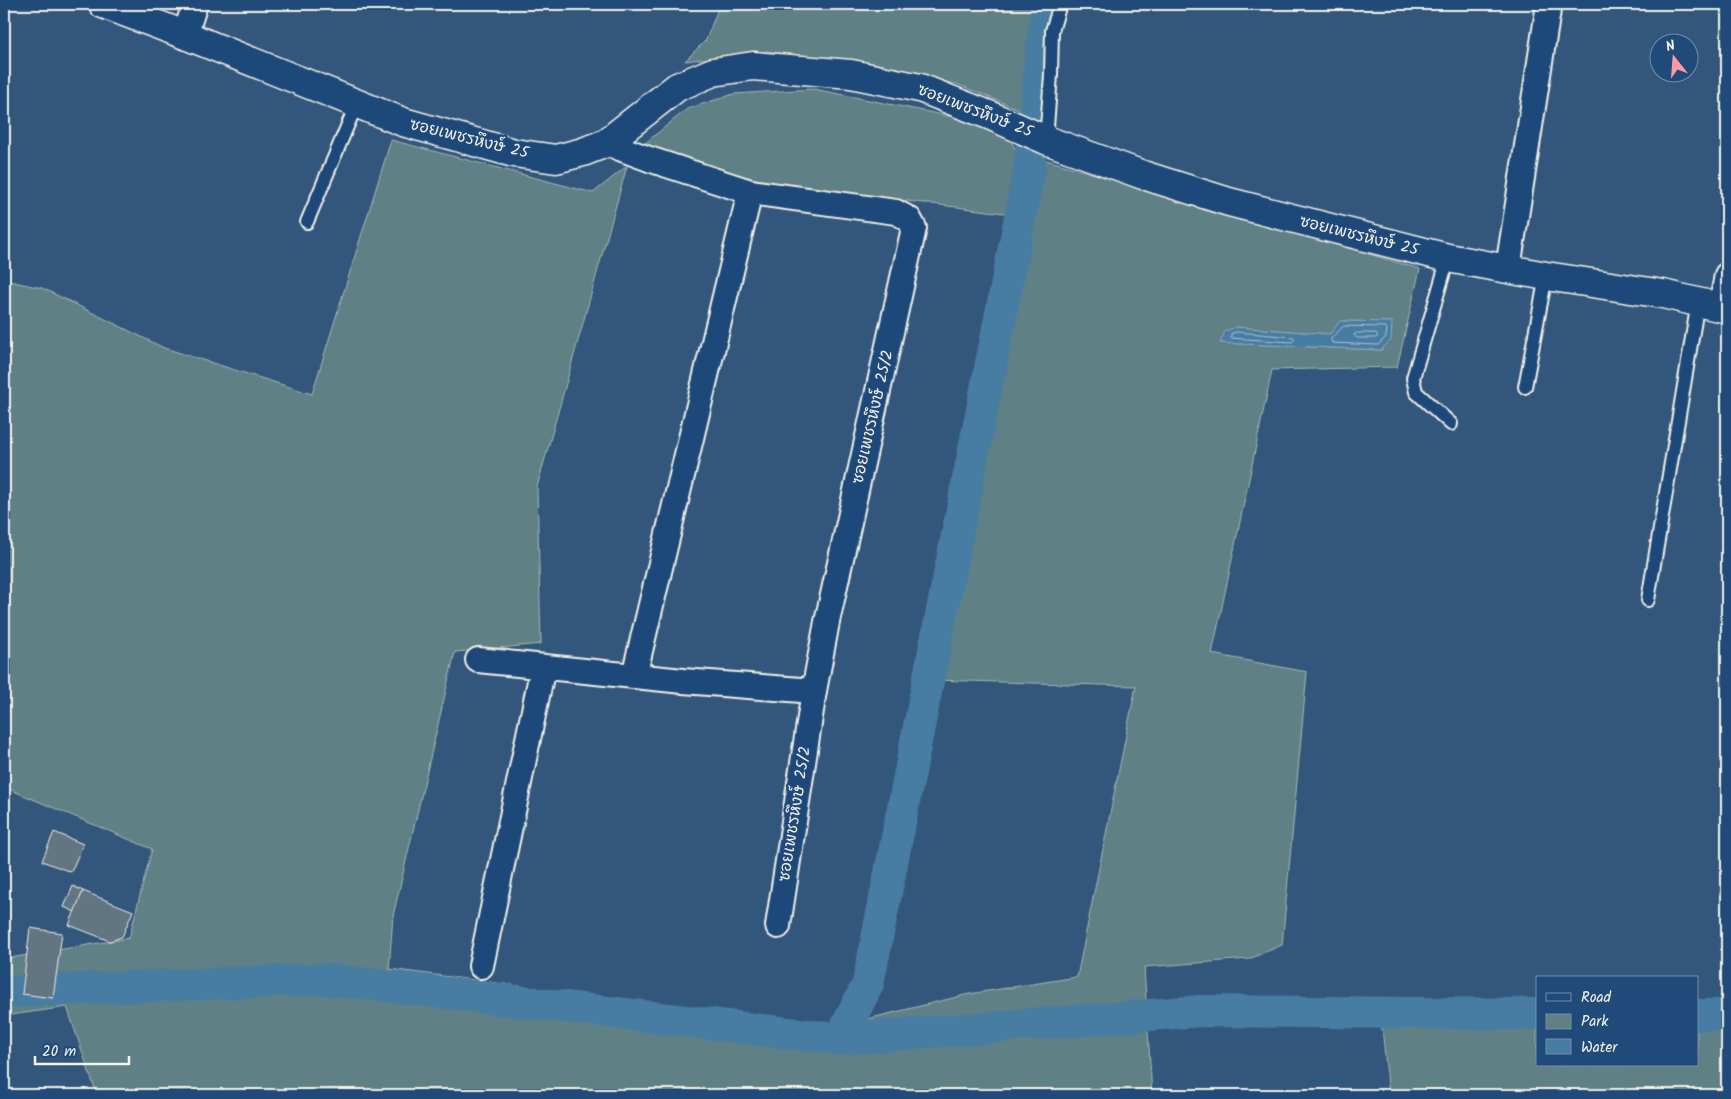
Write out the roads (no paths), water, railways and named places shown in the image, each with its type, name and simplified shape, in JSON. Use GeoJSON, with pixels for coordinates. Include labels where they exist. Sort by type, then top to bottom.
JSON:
{"type":"FeatureCollection","features":[{"type":"Feature","properties":{"kind":"street","name":"ซอยเพชรหึงษ์ 25"},"geometry":{"type":"LineString","coordinates":[[103,4],[403,122],[514,153],[556,159],[583,152],[606,143],[678,87],[714,72],[753,66],[851,74],[920,88],[1046,140],[1143,175],[1229,202],[1448,258],[1546,276],[1663,294],[1715,306]]}},
{"type":"Feature","properties":{"kind":"street"},"geometry":{"type":"LineString","coordinates":[[185,35],[195,4]]}},
{"type":"Feature","properties":{"kind":"street"},"geometry":{"type":"LineString","coordinates":[[1508,268],[1549,4]]}},
{"type":"Feature","properties":{"kind":"street","name":"ซอยเพชรหึงษ์ 25/2"},"geometry":{"type":"LineString","coordinates":[[606,143],[750,192],[896,212],[909,219],[914,228],[827,622],[814,691],[778,926]]}},
{"type":"Feature","properties":{"kind":"street"},"geometry":{"type":"LineString","coordinates":[[634,676],[750,192]]}},
{"type":"Feature","properties":{"kind":"street"},"geometry":{"type":"LineString","coordinates":[[1715,306],[1727,275]]}},
{"type":"Feature","properties":{"kind":"street"},"geometry":{"type":"LineString","coordinates":[[478,660],[634,676],[814,691]]}},
{"type":"Feature","properties":{"kind":"street"},"geometry":{"type":"LineString","coordinates":[[481,966],[543,667]]}},
{"type":"Feature","properties":{"kind":"lane"},"geometry":{"type":"LineString","coordinates":[[1046,140],[1052,31],[1060,4]]}},
{"type":"Feature","properties":{"kind":"lane"},"geometry":{"type":"LineString","coordinates":[[307,222],[357,103]]}},
{"type":"Feature","properties":{"kind":"lane"},"geometry":{"type":"LineString","coordinates":[[1448,258],[1413,378],[1416,392],[1452,424]]}},
{"type":"Feature","properties":{"kind":"lane"},"geometry":{"type":"LineString","coordinates":[[1525,387],[1546,276]]}},
{"type":"Feature","properties":{"kind":"lane"},"geometry":{"type":"LineString","coordinates":[[1648,600],[1715,306]]}},
{"type":"Feature","properties":{"kind":"water"},"geometry":{"type":"Polygon","coordinates":[[[1340,321],[1392,322],[1391,340],[1381,350],[1220,343],[1225,331],[1236,327],[1330,334],[1340,321]]]}},
{"type":"Feature","properties":{"kind":"waterway"},"geometry":{"type":"LineString","coordinates":[[840,1039],[868,984],[1028,177],[1047,4]]}},
{"type":"Feature","properties":{"kind":"waterway"},"geometry":{"type":"LineString","coordinates":[[4,992],[326,979],[840,1039],[1201,1011],[1536,1014]]}},
{"type":"Feature","properties":{"kind":"waterway"},"geometry":{"type":"LineString","coordinates":[[1698,1015],[1727,1015]]}}]}
